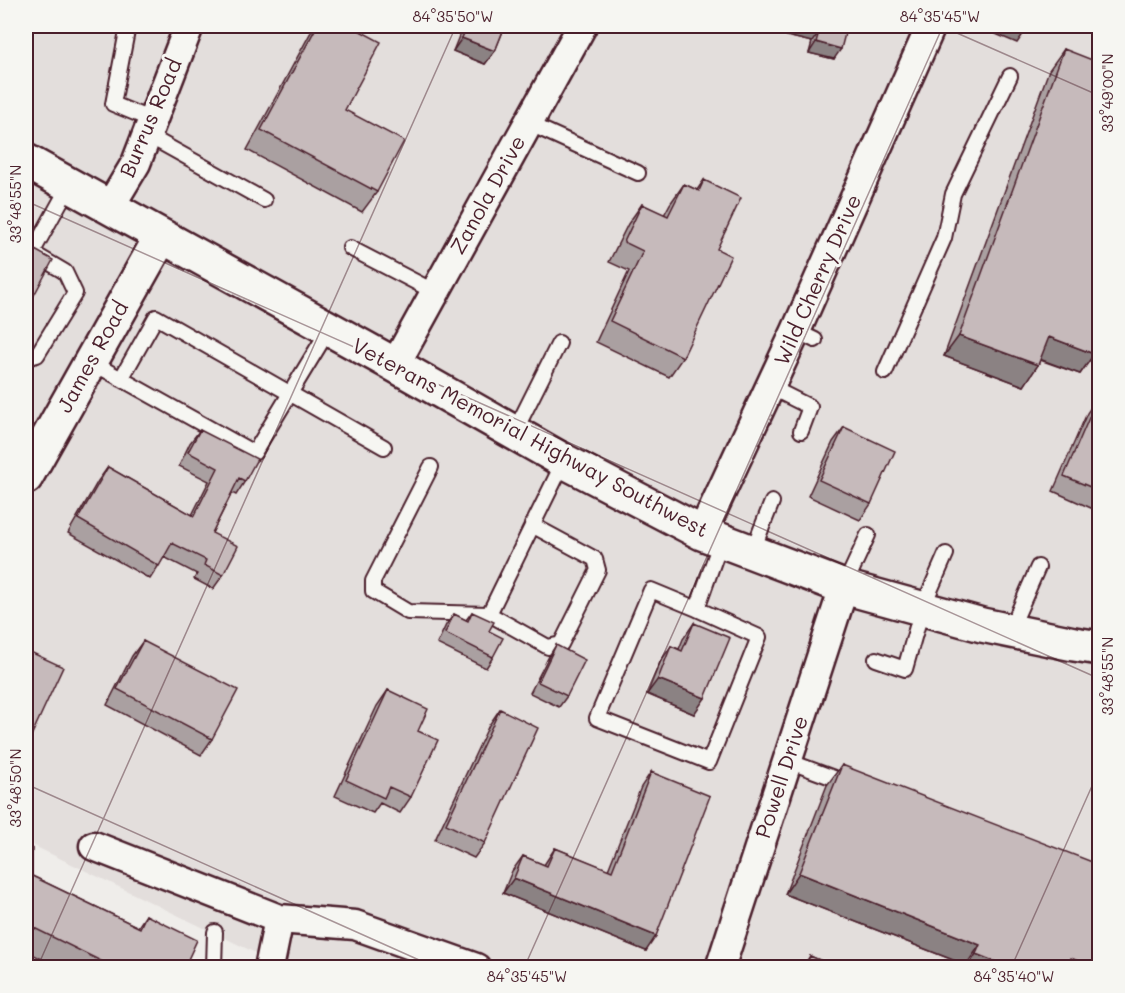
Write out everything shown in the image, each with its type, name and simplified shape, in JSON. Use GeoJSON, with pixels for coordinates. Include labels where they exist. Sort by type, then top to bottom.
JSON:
{"type":"FeatureCollection","features":[{"type":"Feature","properties":{"kind":"main road","name":"Veterans Memorial Highway Southwest"},"geometry":{"type":"LineString","coordinates":[[26,162],[395,365],[564,461],[712,537],[844,587],[1010,631],[1100,648]]}},
{"type":"Feature","properties":{"kind":"main road","name":"James Road"},"geometry":{"type":"LineString","coordinates":[[27,471],[161,237]]}},
{"type":"Feature","properties":{"kind":"street","name":"Burrus Road"},"geometry":{"type":"LineString","coordinates":[[109,208],[136,163],[189,26]]}},
{"type":"Feature","properties":{"kind":"street","name":"Zanola Drive"},"geometry":{"type":"LineString","coordinates":[[395,365],[582,26]]}},
{"type":"Feature","properties":{"kind":"street","name":"Wild Cherry Drive"},"geometry":{"type":"LineString","coordinates":[[712,537],[770,387],[806,336],[931,26]]}},
{"type":"Feature","properties":{"kind":"street","name":"Powell Drive"},"geometry":{"type":"LineString","coordinates":[[730,954],[788,761],[844,587]]}},
{"type":"Feature","properties":{"kind":"street"},"geometry":{"type":"LineString","coordinates":[[94,846],[279,919],[355,925],[476,968]]}},
{"type":"Feature","properties":{"kind":"street"},"geometry":{"type":"LineString","coordinates":[[269,968],[279,919]]}},
{"type":"Feature","properties":{"kind":"lane"},"geometry":{"type":"LineString","coordinates":[[128,26],[113,104],[264,200]]}},
{"type":"Feature","properties":{"kind":"lane"},"geometry":{"type":"LineString","coordinates":[[885,372],[944,238],[953,194],[1010,76]]}},
{"type":"Feature","properties":{"kind":"lane"},"geometry":{"type":"LineString","coordinates":[[528,123],[638,173]]}},
{"type":"Feature","properties":{"kind":"lane"},"geometry":{"type":"LineString","coordinates":[[26,358],[37,355],[75,293],[65,272],[29,251],[69,186]]}},
{"type":"Feature","properties":{"kind":"lane"},"geometry":{"type":"LineString","coordinates":[[350,248],[435,292]]}},
{"type":"Feature","properties":{"kind":"lane"},"geometry":{"type":"LineString","coordinates":[[121,379],[156,318],[384,447]]}},
{"type":"Feature","properties":{"kind":"lane"},"geometry":{"type":"LineString","coordinates":[[91,362],[254,453],[329,329]]}},
{"type":"Feature","properties":{"kind":"lane"},"geometry":{"type":"LineString","coordinates":[[514,433],[559,343]]}},
{"type":"Feature","properties":{"kind":"lane"},"geometry":{"type":"LineString","coordinates":[[770,387],[810,407],[801,430]]}},
{"type":"Feature","properties":{"kind":"lane"},"geometry":{"type":"LineString","coordinates":[[489,614],[564,461]]}},
{"type":"Feature","properties":{"kind":"lane"},"geometry":{"type":"LineString","coordinates":[[431,467],[373,581],[373,591],[408,612],[489,614],[548,646],[561,644],[598,570],[595,559],[532,525]]}},
{"type":"Feature","properties":{"kind":"lane"},"geometry":{"type":"LineString","coordinates":[[752,552],[772,502]]}},
{"type":"Feature","properties":{"kind":"lane"},"geometry":{"type":"LineString","coordinates":[[844,587],[868,535]]}},
{"type":"Feature","properties":{"kind":"lane"},"geometry":{"type":"LineString","coordinates":[[697,609],[712,537]]}},
{"type":"Feature","properties":{"kind":"lane"},"geometry":{"type":"LineString","coordinates":[[876,659],[905,669],[922,609],[946,554]]}},
{"type":"Feature","properties":{"kind":"lane"},"geometry":{"type":"LineString","coordinates":[[1010,631],[1038,567]]}},
{"type":"Feature","properties":{"kind":"lane"},"geometry":{"type":"LineString","coordinates":[[651,590],[697,609],[759,637],[709,762],[597,718],[651,590]]}},
{"type":"Feature","properties":{"kind":"lane"},"geometry":{"type":"LineString","coordinates":[[788,761],[866,789]]}},
{"type":"Feature","properties":{"kind":"lane"},"geometry":{"type":"LineString","coordinates":[[214,967],[215,932]]}},
{"type":"Feature","properties":{"kind":"shaded area"},"geometry":{"type":"Polygon","coordinates":[[[26,26],[1099,26],[1099,967],[285,967],[26,842],[26,26]]]}},
{"type":"Feature","properties":{"kind":"building"},"geometry":{"type":"Polygon","coordinates":[[[317,26],[351,26],[381,42],[345,110],[404,141],[377,192],[261,130],[317,26]]]}},
{"type":"Feature","properties":{"kind":"building"},"geometry":{"type":"Polygon","coordinates":[[[467,26],[505,26],[495,51],[462,38],[467,26]]]}},
{"type":"Feature","properties":{"kind":"building"},"geometry":{"type":"Polygon","coordinates":[[[795,26],[847,26],[841,49],[816,42],[819,32],[795,26]]]}},
{"type":"Feature","properties":{"kind":"building"},"geometry":{"type":"Polygon","coordinates":[[[1064,49],[1100,63],[1100,340],[1094,354],[1049,337],[1038,365],[959,336],[1064,49]]]}},
{"type":"Feature","properties":{"kind":"building"},"geometry":{"type":"Polygon","coordinates":[[[704,180],[741,198],[717,249],[731,256],[683,357],[610,321],[643,251],[624,242],[642,204],[668,216],[684,184],[699,191],[704,180]]]}},
{"type":"Feature","properties":{"kind":"building"},"geometry":{"type":"Polygon","coordinates":[[[26,245],[53,260],[26,310],[26,245]]]}},
{"type":"Feature","properties":{"kind":"building"},"geometry":{"type":"Polygon","coordinates":[[[1098,397],[1100,398],[1100,491],[1064,476],[1098,397]]]}},
{"type":"Feature","properties":{"kind":"building"},"geometry":{"type":"Polygon","coordinates":[[[844,427],[895,451],[871,504],[819,480],[844,427]]]}},
{"type":"Feature","properties":{"kind":"building"},"geometry":{"type":"Polygon","coordinates":[[[200,430],[257,459],[245,481],[239,478],[212,533],[238,546],[223,575],[204,565],[206,560],[172,543],[159,566],[78,519],[108,467],[194,516],[218,468],[188,452],[200,430]]]}},
{"type":"Feature","properties":{"kind":"building"},"geometry":{"type":"Polygon","coordinates":[[[472,612],[494,622],[489,631],[503,638],[493,657],[445,633],[454,614],[468,621],[472,612]]]}},
{"type":"Feature","properties":{"kind":"building"},"geometry":{"type":"Polygon","coordinates":[[[694,623],[730,638],[705,698],[658,679],[671,646],[682,651],[694,623]]]}},
{"type":"Feature","properties":{"kind":"building"},"geometry":{"type":"Polygon","coordinates":[[[143,641],[238,690],[212,739],[117,689],[143,641]]]}},
{"type":"Feature","properties":{"kind":"building"},"geometry":{"type":"Polygon","coordinates":[[[556,645],[585,660],[567,696],[538,682],[556,645]]]}},
{"type":"Feature","properties":{"kind":"building"},"geometry":{"type":"Polygon","coordinates":[[[26,650],[63,667],[26,747],[26,650]]]}},
{"type":"Feature","properties":{"kind":"building"},"geometry":{"type":"Polygon","coordinates":[[[388,690],[428,709],[418,731],[438,740],[411,797],[389,787],[384,798],[346,780],[388,690]]]}},
{"type":"Feature","properties":{"kind":"building"},"geometry":{"type":"Polygon","coordinates":[[[500,709],[538,728],[485,843],[446,824],[500,709]]]}},
{"type":"Feature","properties":{"kind":"building"},"geometry":{"type":"Polygon","coordinates":[[[842,765],[1100,865],[1100,968],[1071,958],[1067,968],[1011,968],[976,954],[980,945],[799,873],[842,765]]]}},
{"type":"Feature","properties":{"kind":"building"},"geometry":{"type":"Polygon","coordinates":[[[651,772],[710,796],[656,936],[514,878],[523,856],[547,866],[555,848],[612,871],[651,772]]]}},
{"type":"Feature","properties":{"kind":"building"},"geometry":{"type":"Polygon","coordinates":[[[26,848],[32,848],[32,876],[140,928],[146,915],[197,940],[184,968],[115,968],[26,924],[26,848]]]}},
{"type":"Feature","properties":{"kind":"building"},"geometry":{"type":"Polygon","coordinates":[[[810,956],[838,968],[805,968],[810,956]]]}}]}
